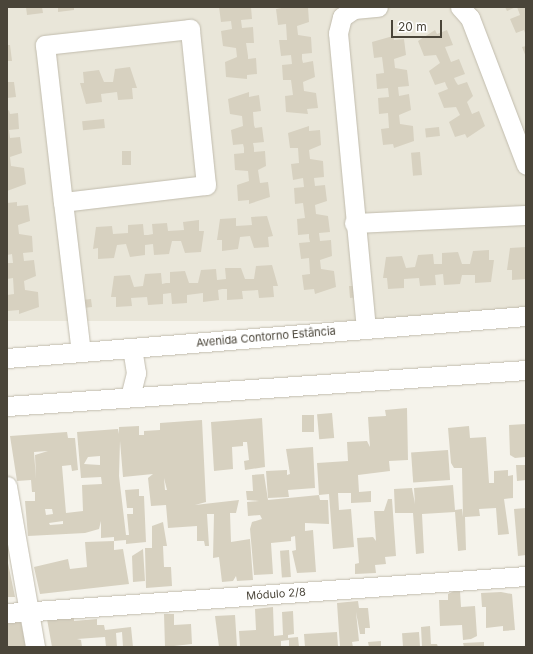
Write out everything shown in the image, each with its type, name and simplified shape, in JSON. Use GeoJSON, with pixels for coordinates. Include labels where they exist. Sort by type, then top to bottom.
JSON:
{"type":"FeatureCollection","features":[{"type":"Feature","properties":{"kind":"street"},"geometry":{"type":"LineString","coordinates":[[366,329],[354,223],[338,33],[342,17],[354,10],[378,7]]}},
{"type":"Feature","properties":{"kind":"street"},"geometry":{"type":"LineString","coordinates":[[460,7],[470,18],[526,164]]}},
{"type":"Feature","properties":{"kind":"street"},"geometry":{"type":"LineString","coordinates":[[63,202],[206,185],[190,29],[45,45],[63,202],[81,352]]}},
{"type":"Feature","properties":{"kind":"street"},"geometry":{"type":"LineString","coordinates":[[354,223],[526,215]]}},
{"type":"Feature","properties":{"kind":"street","name":"Avenida Contorno Estância"},"geometry":{"type":"LineString","coordinates":[[7,358],[526,316]]}},
{"type":"Feature","properties":{"kind":"street"},"geometry":{"type":"LineString","coordinates":[[130,397],[136,373],[132,348]]}},
{"type":"Feature","properties":{"kind":"street"},"geometry":{"type":"LineString","coordinates":[[7,406],[526,370]]}},
{"type":"Feature","properties":{"kind":"street"},"geometry":{"type":"LineString","coordinates":[[7,486],[27,612],[35,647]]}},
{"type":"Feature","properties":{"kind":"street","name":"Módulo 2/8"},"geometry":{"type":"LineString","coordinates":[[7,613],[526,576]]}},
{"type":"Feature","properties":{"kind":"shaded area"},"geometry":{"type":"Polygon","coordinates":[[[7,7],[526,7],[526,321],[7,321],[7,7]]]}},
{"type":"Feature","properties":{"kind":"building"},"geometry":{"type":"Polygon","coordinates":[[[26,7],[42,7],[43,13],[27,15],[26,7]]]}},
{"type":"Feature","properties":{"kind":"building"},"geometry":{"type":"Polygon","coordinates":[[[58,7],[74,7],[74,10],[58,12],[58,7]]]}},
{"type":"Feature","properties":{"kind":"building"},"geometry":{"type":"Polygon","coordinates":[[[219,7],[251,7],[252,19],[241,20],[242,28],[253,27],[254,43],[246,43],[248,59],[256,58],[257,74],[247,75],[247,79],[226,77],[225,62],[237,57],[236,48],[223,46],[221,31],[232,29],[231,21],[221,22],[219,7]]]}},
{"type":"Feature","properties":{"kind":"building"},"geometry":{"type":"Polygon","coordinates":[[[287,7],[308,7],[309,22],[297,26],[298,35],[311,37],[312,53],[302,54],[302,59],[303,63],[313,61],[315,77],[303,82],[304,91],[316,93],[318,108],[307,109],[308,114],[286,112],[285,96],[293,95],[291,80],[283,80],[282,65],[292,64],[291,55],[281,56],[279,40],[287,40],[286,24],[278,25],[276,9],[287,7]]]}},
{"type":"Feature","properties":{"kind":"building"},"geometry":{"type":"Polygon","coordinates":[[[505,7],[516,7],[507,11],[505,7]]]}},
{"type":"Feature","properties":{"kind":"building"},"geometry":{"type":"Polygon","coordinates":[[[517,7],[526,7],[525,33],[524,30],[516,33],[510,19],[520,15],[517,7]]]}},
{"type":"Feature","properties":{"kind":"building"},"geometry":{"type":"Polygon","coordinates":[[[435,30],[437,34],[447,30],[453,45],[445,47],[451,62],[459,59],[465,74],[454,78],[458,85],[467,82],[473,96],[467,102],[472,114],[479,111],[485,126],[467,138],[465,134],[455,137],[449,122],[460,115],[456,107],[444,108],[438,93],[448,89],[445,82],[435,85],[429,71],[440,63],[436,55],[424,56],[418,41],[435,30]]]}},
{"type":"Feature","properties":{"kind":"building"},"geometry":{"type":"Polygon","coordinates":[[[393,36],[394,40],[404,39],[406,55],[394,59],[395,68],[407,70],[409,86],[398,87],[399,96],[409,94],[411,110],[399,115],[400,124],[413,126],[414,141],[394,148],[393,144],[383,145],[381,129],[389,128],[388,113],[379,114],[378,98],[389,97],[388,88],[377,89],[376,74],[384,73],[382,57],[374,58],[372,42],[393,36]]]}},
{"type":"Feature","properties":{"kind":"building"},"geometry":{"type":"Polygon","coordinates":[[[7,45],[10,45],[12,61],[7,61],[7,45]]]}},
{"type":"Feature","properties":{"kind":"building"},"geometry":{"type":"Polygon","coordinates":[[[526,46],[526,57],[522,47],[526,46]]]}},
{"type":"Feature","properties":{"kind":"building"},"geometry":{"type":"Polygon","coordinates":[[[130,67],[137,88],[132,88],[133,99],[118,100],[117,92],[101,94],[102,102],[86,104],[80,83],[84,83],[83,72],[99,70],[104,82],[113,82],[115,69],[130,67]]]}},
{"type":"Feature","properties":{"kind":"building"},"geometry":{"type":"Polygon","coordinates":[[[7,82],[14,82],[16,97],[7,98],[7,82]]]}},
{"type":"Feature","properties":{"kind":"building"},"geometry":{"type":"Polygon","coordinates":[[[249,92],[249,97],[259,95],[261,111],[253,112],[254,125],[255,128],[262,127],[264,142],[253,143],[254,152],[265,151],[266,166],[258,170],[260,183],[268,182],[270,197],[249,204],[249,200],[238,201],[237,185],[249,181],[248,171],[235,170],[234,154],[244,153],[244,148],[243,144],[233,145],[231,130],[243,126],[242,116],[230,114],[228,99],[249,92]]]}},
{"type":"Feature","properties":{"kind":"building"},"geometry":{"type":"Polygon","coordinates":[[[9,110],[10,114],[18,113],[19,129],[9,130],[10,138],[20,137],[22,153],[10,157],[11,166],[24,168],[26,184],[7,191],[7,111],[9,110]]]}},
{"type":"Feature","properties":{"kind":"building"},"geometry":{"type":"Polygon","coordinates":[[[104,119],[105,128],[83,130],[82,121],[104,119]]]}},
{"type":"Feature","properties":{"kind":"building"},"geometry":{"type":"Polygon","coordinates":[[[309,126],[309,131],[320,130],[321,145],[309,150],[310,159],[323,161],[324,177],[314,178],[315,186],[325,185],[327,201],[315,205],[316,214],[328,216],[330,232],[319,233],[320,241],[331,240],[332,256],[320,260],[321,269],[334,271],[336,287],[315,294],[314,289],[304,290],[302,275],[310,274],[309,258],[301,259],[299,243],[310,242],[309,234],[298,235],[297,219],[305,218],[303,203],[295,204],[294,188],[304,187],[303,178],[293,180],[291,164],[299,163],[298,148],[290,148],[288,133],[309,126]]]}},
{"type":"Feature","properties":{"kind":"building"},"geometry":{"type":"Polygon","coordinates":[[[439,127],[440,136],[426,137],[425,128],[439,127]]]}},
{"type":"Feature","properties":{"kind":"building"},"geometry":{"type":"Polygon","coordinates":[[[122,151],[131,151],[131,165],[122,165],[122,151]]]}},
{"type":"Feature","properties":{"kind":"building"},"geometry":{"type":"Polygon","coordinates":[[[420,152],[422,175],[413,176],[411,153],[420,152]]]}},
{"type":"Feature","properties":{"kind":"building"},"geometry":{"type":"Polygon","coordinates":[[[17,202],[17,206],[28,205],[30,221],[18,225],[19,234],[32,236],[33,252],[23,253],[24,261],[34,260],[36,276],[24,281],[25,290],[38,292],[39,307],[19,314],[19,310],[8,311],[7,301],[7,295],[14,294],[13,278],[7,279],[7,263],[13,263],[12,254],[7,255],[7,203],[17,202]]]}},
{"type":"Feature","properties":{"kind":"building"},"geometry":{"type":"Polygon","coordinates":[[[267,216],[273,236],[268,237],[269,247],[254,248],[250,236],[240,237],[238,249],[222,251],[222,240],[217,240],[220,219],[236,218],[236,226],[252,225],[251,217],[267,216]]]}},
{"type":"Feature","properties":{"kind":"building"},"geometry":{"type":"Polygon","coordinates":[[[199,220],[199,231],[204,231],[201,252],[185,253],[181,241],[172,241],[169,254],[154,255],[153,244],[145,245],[145,255],[130,257],[126,244],[117,245],[114,258],[98,259],[98,248],[93,249],[96,227],[112,226],[113,234],[128,233],[128,225],[143,224],[144,235],[148,235],[153,234],[152,224],[167,223],[168,231],[184,230],[183,222],[199,220]]]}},
{"type":"Feature","properties":{"kind":"building"},"geometry":{"type":"Polygon","coordinates":[[[526,247],[526,279],[512,280],[512,270],[507,270],[510,248],[526,247]]]}},
{"type":"Feature","properties":{"kind":"building"},"geometry":{"type":"Polygon","coordinates":[[[489,250],[489,260],[494,260],[491,282],[475,283],[475,275],[462,275],[460,284],[444,285],[443,274],[435,275],[436,285],[420,286],[419,278],[404,279],[404,288],[388,289],[387,278],[383,278],[386,257],[402,256],[406,268],[415,267],[418,255],[433,254],[434,264],[442,264],[442,253],[458,252],[462,264],[470,264],[473,251],[489,250]]]}},
{"type":"Feature","properties":{"kind":"building"},"geometry":{"type":"Polygon","coordinates":[[[272,265],[278,286],[273,286],[274,297],[259,298],[258,290],[242,291],[243,299],[227,300],[227,289],[222,289],[218,290],[219,300],[203,302],[203,293],[187,295],[187,303],[172,304],[171,293],[163,294],[163,304],[148,305],[147,297],[131,298],[132,306],[116,307],[116,297],[111,297],[114,276],[130,275],[134,287],[143,286],[145,274],[161,273],[162,284],[170,283],[170,272],[185,271],[189,283],[198,283],[201,270],[216,269],[217,280],[226,279],[225,268],[241,268],[245,279],[254,279],[256,266],[272,265]]]}},
{"type":"Feature","properties":{"kind":"building"},"geometry":{"type":"Polygon","coordinates":[[[349,286],[356,286],[358,297],[350,298],[349,286]]]}},
{"type":"Feature","properties":{"kind":"building"},"geometry":{"type":"Polygon","coordinates":[[[91,299],[92,307],[81,308],[80,300],[91,299]]]}},
{"type":"Feature","properties":{"kind":"building"},"geometry":{"type":"Polygon","coordinates":[[[407,408],[408,460],[389,461],[390,471],[358,475],[359,492],[371,491],[371,502],[351,503],[351,493],[338,493],[339,510],[351,509],[354,547],[333,549],[329,494],[319,495],[317,463],[348,461],[347,442],[367,441],[370,447],[368,417],[386,416],[385,410],[407,408]]]}},
{"type":"Feature","properties":{"kind":"building"},"geometry":{"type":"Polygon","coordinates":[[[332,413],[334,438],[319,439],[317,414],[332,413]]]}},
{"type":"Feature","properties":{"kind":"building"},"geometry":{"type":"Polygon","coordinates":[[[302,415],[314,415],[314,432],[302,432],[302,415]]]}},
{"type":"Feature","properties":{"kind":"building"},"geometry":{"type":"Polygon","coordinates":[[[262,418],[265,467],[245,470],[244,461],[249,460],[247,442],[243,442],[243,446],[232,447],[233,469],[214,471],[211,422],[262,418]]]}},
{"type":"Feature","properties":{"kind":"building"},"geometry":{"type":"Polygon","coordinates":[[[202,420],[206,502],[195,505],[239,500],[236,513],[230,513],[231,542],[250,539],[253,580],[237,581],[236,576],[233,581],[222,582],[219,557],[213,558],[214,514],[207,514],[209,546],[205,546],[204,541],[197,541],[197,526],[168,528],[166,505],[151,506],[148,478],[153,474],[123,477],[120,441],[119,476],[126,535],[129,535],[127,514],[133,514],[133,508],[127,508],[125,490],[139,489],[139,496],[144,496],[146,542],[126,544],[126,540],[114,541],[114,537],[101,538],[101,521],[99,529],[85,533],[28,536],[25,501],[35,501],[35,492],[32,492],[31,480],[17,481],[10,436],[67,432],[68,438],[75,438],[78,470],[72,471],[71,465],[62,466],[66,513],[83,511],[82,485],[102,484],[101,477],[81,478],[77,432],[118,429],[119,434],[119,427],[139,426],[139,435],[144,435],[144,431],[160,430],[160,423],[202,420]],[[48,451],[34,452],[36,479],[35,455],[48,451]],[[100,456],[88,457],[84,464],[100,465],[100,456]],[[164,478],[165,490],[167,490],[164,478]],[[45,509],[46,515],[53,514],[52,509],[45,509]],[[63,521],[49,523],[50,525],[63,524],[63,521]]]}},
{"type":"Feature","properties":{"kind":"building"},"geometry":{"type":"Polygon","coordinates":[[[526,424],[526,454],[525,457],[515,458],[510,455],[509,425],[526,424]]]}},
{"type":"Feature","properties":{"kind":"building"},"geometry":{"type":"Polygon","coordinates":[[[469,426],[470,438],[486,437],[489,483],[494,483],[494,471],[508,470],[508,476],[513,475],[513,498],[504,499],[509,534],[498,535],[496,508],[479,509],[480,516],[465,517],[466,550],[458,551],[455,512],[422,514],[424,553],[416,554],[413,513],[395,513],[394,489],[412,488],[415,504],[414,488],[453,485],[455,510],[462,509],[463,517],[462,468],[454,468],[451,463],[448,428],[469,426]]]}},
{"type":"Feature","properties":{"kind":"building"},"geometry":{"type":"Polygon","coordinates":[[[313,447],[315,488],[288,490],[289,497],[268,498],[266,471],[287,470],[287,475],[290,474],[286,449],[313,447]]]}},
{"type":"Feature","properties":{"kind":"building"},"geometry":{"type":"Polygon","coordinates":[[[448,450],[450,480],[413,483],[411,453],[448,450]]]}},
{"type":"Feature","properties":{"kind":"building"},"geometry":{"type":"Polygon","coordinates":[[[516,465],[526,465],[526,480],[517,481],[516,465]]]}},
{"type":"Feature","properties":{"kind":"building"},"geometry":{"type":"Polygon","coordinates":[[[264,474],[268,500],[319,495],[320,500],[328,500],[329,524],[305,523],[305,531],[313,530],[316,572],[297,573],[292,551],[296,550],[295,536],[291,537],[291,541],[271,543],[273,574],[254,575],[250,529],[252,522],[262,519],[260,515],[248,516],[247,502],[259,501],[247,500],[246,491],[253,491],[252,475],[264,474]]]}},
{"type":"Feature","properties":{"kind":"building"},"geometry":{"type":"Polygon","coordinates":[[[388,499],[392,499],[396,556],[385,557],[386,564],[375,565],[376,573],[355,574],[355,564],[359,563],[357,538],[373,537],[376,541],[374,511],[384,511],[388,499]]]}},
{"type":"Feature","properties":{"kind":"building"},"geometry":{"type":"Polygon","coordinates":[[[526,508],[526,555],[518,556],[514,509],[526,508]]]}},
{"type":"Feature","properties":{"kind":"building"},"geometry":{"type":"Polygon","coordinates":[[[163,522],[167,546],[163,546],[164,567],[171,567],[172,586],[146,588],[145,548],[152,548],[152,526],[163,522]]]}},
{"type":"Feature","properties":{"kind":"building"},"geometry":{"type":"Polygon","coordinates":[[[114,541],[114,550],[123,549],[129,584],[40,594],[34,567],[68,559],[70,569],[87,567],[85,542],[114,541]]]}},
{"type":"Feature","properties":{"kind":"building"},"geometry":{"type":"Polygon","coordinates":[[[143,549],[145,581],[133,582],[132,556],[143,549]]]}},
{"type":"Feature","properties":{"kind":"building"},"geometry":{"type":"Polygon","coordinates":[[[289,550],[291,577],[282,578],[280,551],[289,550]]]}},
{"type":"Feature","properties":{"kind":"building"},"geometry":{"type":"Polygon","coordinates":[[[8,563],[15,597],[7,597],[8,563]]]}},
{"type":"Feature","properties":{"kind":"building"},"geometry":{"type":"Polygon","coordinates":[[[454,591],[460,591],[461,607],[475,606],[477,636],[471,639],[463,640],[462,625],[440,626],[439,600],[448,600],[448,594],[454,591]]]}},
{"type":"Feature","properties":{"kind":"building"},"geometry":{"type":"Polygon","coordinates":[[[501,592],[512,594],[515,630],[503,631],[503,626],[486,628],[486,607],[482,607],[481,593],[501,592]]]}},
{"type":"Feature","properties":{"kind":"building"},"geometry":{"type":"Polygon","coordinates":[[[358,601],[359,608],[368,608],[370,628],[365,628],[365,634],[360,634],[356,612],[359,641],[352,642],[353,647],[340,647],[337,603],[358,601]]]}},
{"type":"Feature","properties":{"kind":"building"},"geometry":{"type":"Polygon","coordinates":[[[273,607],[274,636],[283,635],[282,612],[293,611],[294,634],[288,635],[288,638],[298,637],[299,647],[289,647],[289,640],[281,641],[281,647],[240,647],[239,631],[256,630],[255,609],[273,607]]]}},
{"type":"Feature","properties":{"kind":"building"},"geometry":{"type":"Polygon","coordinates":[[[164,614],[174,614],[174,625],[191,624],[192,644],[165,647],[164,614]]]}},
{"type":"Feature","properties":{"kind":"building"},"geometry":{"type":"Polygon","coordinates":[[[235,615],[237,647],[219,647],[215,616],[235,615]]]}},
{"type":"Feature","properties":{"kind":"building"},"geometry":{"type":"Polygon","coordinates":[[[74,617],[74,621],[97,619],[97,625],[104,625],[105,630],[131,627],[133,647],[123,647],[122,632],[116,633],[117,647],[106,647],[105,637],[77,639],[81,640],[82,647],[52,647],[47,619],[74,617]]]}},
{"type":"Feature","properties":{"kind":"building"},"geometry":{"type":"Polygon","coordinates":[[[21,622],[26,647],[7,647],[7,623],[21,622]]]}},
{"type":"Feature","properties":{"kind":"building"},"geometry":{"type":"Polygon","coordinates":[[[430,626],[431,644],[437,644],[438,647],[422,647],[421,627],[430,626]]]}},
{"type":"Feature","properties":{"kind":"building"},"geometry":{"type":"Polygon","coordinates":[[[337,632],[338,647],[305,647],[304,634],[337,632]]]}},
{"type":"Feature","properties":{"kind":"building"},"geometry":{"type":"Polygon","coordinates":[[[419,632],[420,647],[403,647],[402,633],[419,632]]]}},
{"type":"Feature","properties":{"kind":"building"},"geometry":{"type":"Polygon","coordinates":[[[381,641],[381,647],[369,647],[368,642],[381,641]]]}},
{"type":"Feature","properties":{"kind":"building"},"geometry":{"type":"Polygon","coordinates":[[[484,642],[484,647],[464,647],[463,643],[484,642]]]}}]}
